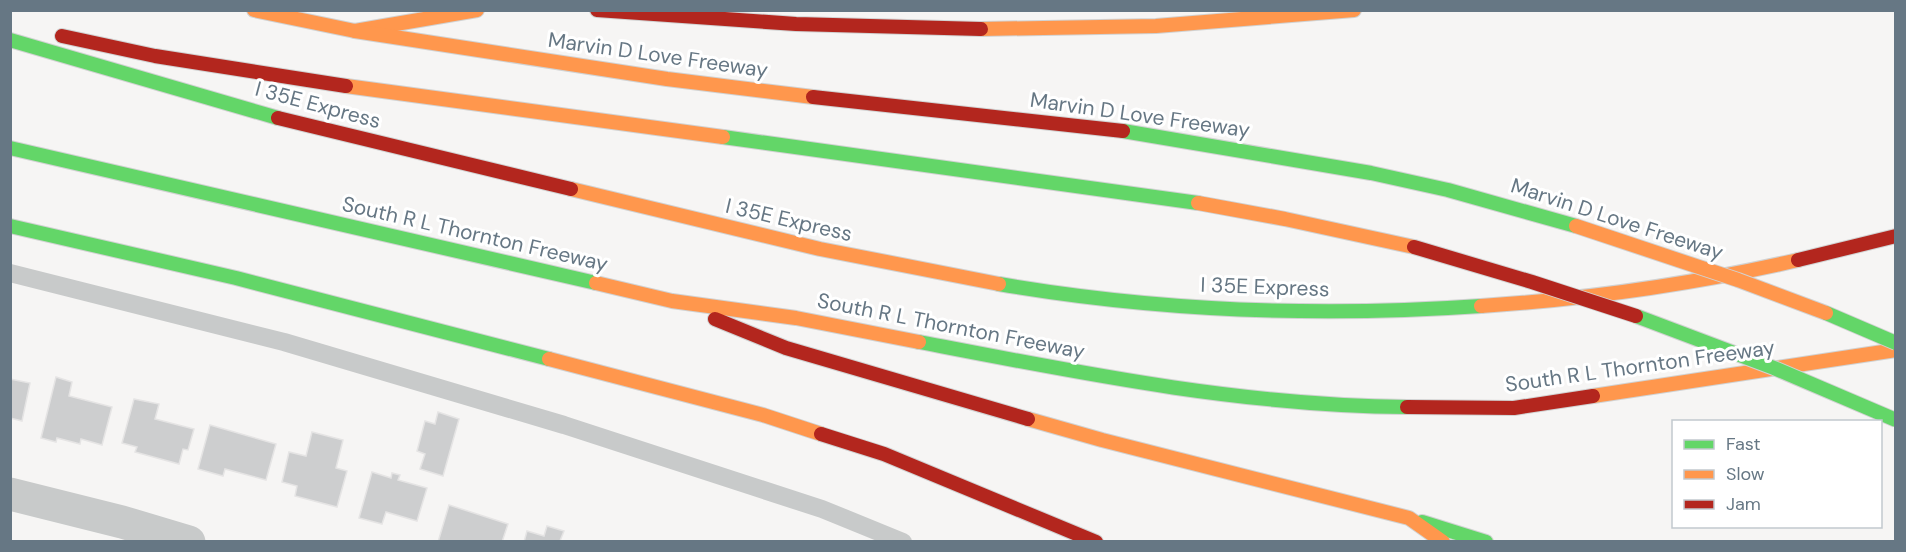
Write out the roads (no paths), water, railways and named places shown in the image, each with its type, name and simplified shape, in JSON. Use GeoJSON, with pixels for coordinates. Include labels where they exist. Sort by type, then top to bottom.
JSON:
{"type":"FeatureCollection","features":[{"type":"Feature","properties":{"kind":"main road"},"geometry":{"type":"LineString","coordinates":[[254,10],[355,31],[477,10]]}},
{"type":"Feature","properties":{"kind":"main road"},"geometry":{"type":"LineString","coordinates":[[597,10],[856,27],[990,28],[1127,27],[1354,10]]}},
{"type":"Feature","properties":{"kind":"main road","name":"Marvin D Love Freeway"},"geometry":{"type":"LineString","coordinates":[[355,31],[691,82],[899,108],[1104,128],[1295,158],[1371,173],[1448,190],[1576,226],[1784,296],[1896,343]]}},
{"type":"Feature","properties":{"kind":"main road","name":"I 35E Express"},"geometry":{"type":"LineString","coordinates":[[43,32],[155,56],[262,74],[963,169],[1281,216],[1414,247],[1649,321],[1725,348],[1896,420]]}},
{"type":"Feature","properties":{"kind":"main road","name":"I 35E Express"},"geometry":{"type":"LineString","coordinates":[[10,40],[304,125],[771,238],[921,270],[1072,295],[1167,305],[1252,310],[1422,309],[1552,300],[1678,284],[1822,254],[1896,234]]}},
{"type":"Feature","properties":{"kind":"main road","name":"South R L Thornton Freeway"},"geometry":{"type":"LineString","coordinates":[[10,148],[672,301],[796,318],[1039,365],[1262,399],[1368,407],[1514,408],[1896,350]]}},
{"type":"Feature","properties":{"kind":"main road"},"geometry":{"type":"LineString","coordinates":[[10,225],[237,278],[763,415],[884,454],[1096,542]]}},
{"type":"Feature","properties":{"kind":"main road"},"geometry":{"type":"LineString","coordinates":[[672,301],[786,348],[1102,440],[1409,518],[1486,542]]}},
{"type":"Feature","properties":{"kind":"main road"},"geometry":{"type":"LineString","coordinates":[[1409,518],[1443,542]]}},
{"type":"Feature","properties":{"kind":"street"},"geometry":{"type":"LineString","coordinates":[[10,494],[122,532],[189,542]]}},
{"type":"Feature","properties":{"kind":"lane"},"geometry":{"type":"LineString","coordinates":[[10,273],[284,342],[564,424],[822,509],[903,542]]}}]}
